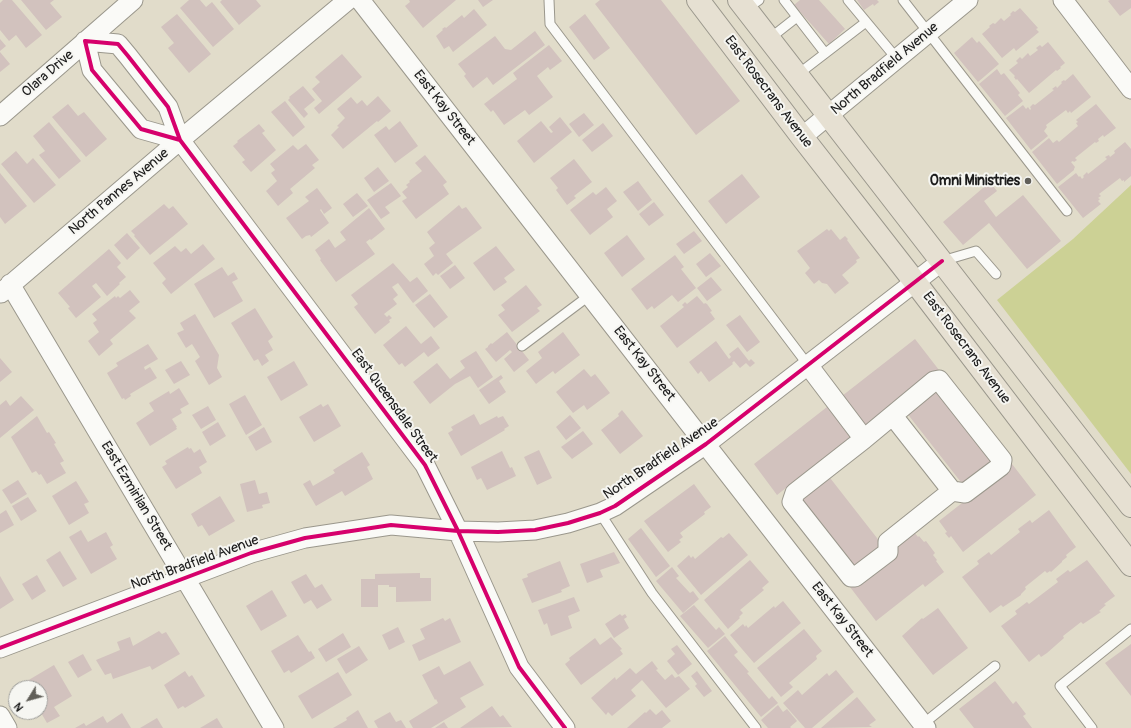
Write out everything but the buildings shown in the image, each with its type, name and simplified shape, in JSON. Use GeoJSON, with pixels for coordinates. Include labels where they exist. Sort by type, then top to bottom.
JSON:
{"type":"FeatureCollection","features":[{"type":"Feature","properties":{"kind":"main road","name":"East Rosecrans Avenue"},"geometry":{"type":"LineString","coordinates":[[698,0],[802,137],[916,282],[1131,565]]}},
{"type":"Feature","properties":{"kind":"main road"},"geometry":{"type":"LineString","coordinates":[[748,3],[769,39],[1131,506]]}},
{"type":"Feature","properties":{"kind":"street","name":"Olara Drive"},"geometry":{"type":"LineString","coordinates":[[0,116],[133,0]]}},
{"type":"Feature","properties":{"kind":"street","name":"North Pannes Avenue"},"geometry":{"type":"LineString","coordinates":[[5,289],[348,0]]}},
{"type":"Feature","properties":{"kind":"street","name":"East Kay Street"},"geometry":{"type":"LineString","coordinates":[[360,0],[924,726]]}},
{"type":"Feature","properties":{"kind":"street","name":"North Bradfield Avenue"},"geometry":{"type":"LineString","coordinates":[[802,137],[968,0]]}},
{"type":"Feature","properties":{"kind":"street"},"geometry":{"type":"LineString","coordinates":[[1062,0],[1131,89]]}},
{"type":"Feature","properties":{"kind":"street","name":"East Queensdale Street"},"geometry":{"type":"LineString","coordinates":[[86,41],[118,44],[168,107],[180,140],[425,465],[458,531],[519,667],[566,728]]}},
{"type":"Feature","properties":{"kind":"street"},"geometry":{"type":"LineString","coordinates":[[86,41],[92,70],[141,129],[180,140]]}},
{"type":"Feature","properties":{"kind":"street","name":"North Bradfield Avenue"},"geometry":{"type":"LineString","coordinates":[[0,648],[184,577],[251,553],[305,538],[391,525],[458,531],[498,532],[535,530],[568,523],[600,513],[615,506],[706,444],[942,261]]}},
{"type":"Feature","properties":{"kind":"street","name":"East Ezmirlian Street"},"geometry":{"type":"LineString","coordinates":[[5,289],[184,577],[274,728]]}},
{"type":"Feature","properties":{"kind":"street"},"geometry":{"type":"LineString","coordinates":[[808,365],[864,439]]}},
{"type":"Feature","properties":{"kind":"street"},"geometry":{"type":"LineString","coordinates":[[893,416],[952,491],[966,493],[1001,466],[1002,460],[939,380],[934,381],[893,416],[795,493],[792,502],[851,577],[855,577],[888,552],[888,542],[952,491]]}},
{"type":"Feature","properties":{"kind":"street"},"geometry":{"type":"LineString","coordinates":[[0,716],[7,728]]}},
{"type":"Feature","properties":{"kind":"lane"},"geometry":{"type":"LineString","coordinates":[[549,0],[550,24],[808,365]]}},
{"type":"Feature","properties":{"kind":"lane"},"geometry":{"type":"LineString","coordinates":[[784,0],[825,53]]}},
{"type":"Feature","properties":{"kind":"lane"},"geometry":{"type":"LineString","coordinates":[[848,0],[897,59]]}},
{"type":"Feature","properties":{"kind":"lane"},"geometry":{"type":"LineString","coordinates":[[903,0],[1067,211]]}},
{"type":"Feature","properties":{"kind":"lane"},"geometry":{"type":"LineString","coordinates":[[769,39],[797,17]]}},
{"type":"Feature","properties":{"kind":"lane"},"geometry":{"type":"LineString","coordinates":[[797,75],[866,22]]}},
{"type":"Feature","properties":{"kind":"lane"},"geometry":{"type":"LineString","coordinates":[[942,261],[976,251],[996,274]]}},
{"type":"Feature","properties":{"kind":"lane"},"geometry":{"type":"LineString","coordinates":[[522,346],[590,295]]}},
{"type":"Feature","properties":{"kind":"lane"},"geometry":{"type":"LineString","coordinates":[[600,513],[652,593],[756,728]]}},
{"type":"Feature","properties":{"kind":"lane"},"geometry":{"type":"LineString","coordinates":[[1092,728],[1060,686],[1131,629]]}},
{"type":"Feature","properties":{"kind":"lane"},"geometry":{"type":"LineString","coordinates":[[924,726],[995,666]]}},
{"type":"Feature","properties":{"kind":"green space"},"geometry":{"type":"Polygon","coordinates":[[[1131,185],[1131,474],[997,300],[1073,239],[1131,185]]]}},
{"type":"Feature","properties":{"kind":"cycle path"},"geometry":{"type":"LineString","coordinates":[[180,140],[141,129],[92,70],[85,41],[118,44],[128,56],[168,107],[180,140],[425,465],[458,531],[519,667],[565,728]]}},
{"type":"Feature","properties":{"kind":"cycle path"},"geometry":{"type":"LineString","coordinates":[[0,648],[251,553],[305,538],[391,525],[458,531],[498,532],[535,530],[568,523],[600,513],[615,506],[706,444],[942,261]]}},
{"type":"Feature","properties":{"kind":"place","name":"Omni Ministries"},"geometry":{"type":"Point","coordinates":[1028,181]}}]}
